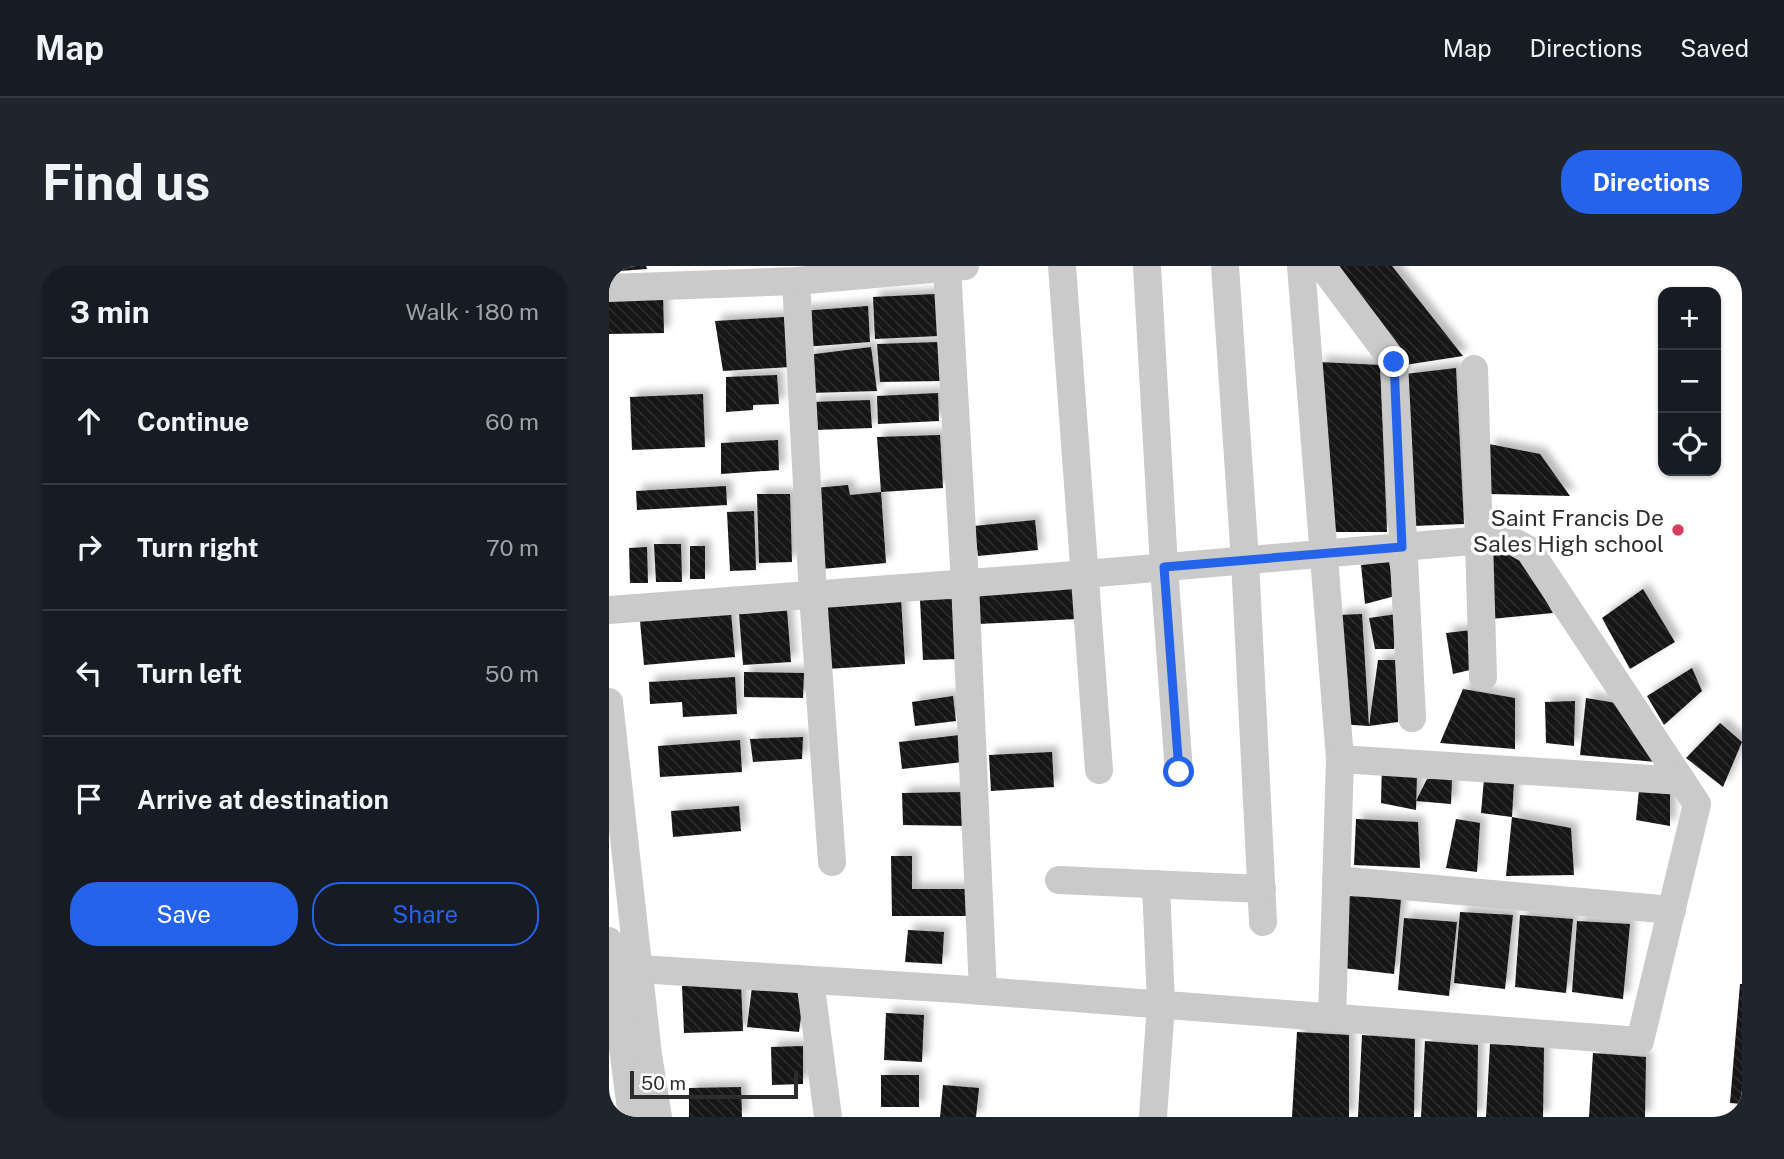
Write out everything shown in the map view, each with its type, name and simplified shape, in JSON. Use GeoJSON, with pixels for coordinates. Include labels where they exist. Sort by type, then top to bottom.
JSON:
{"type":"FeatureCollection","features":[{"type":"Feature","properties":{"kind":"street"},"geometry":{"type":"LineString","coordinates":[[1062,266],[1099,770]]}},
{"type":"Feature","properties":{"kind":"street"},"geometry":{"type":"LineString","coordinates":[[1147,266],[1179,772]]}},
{"type":"Feature","properties":{"kind":"street"},"geometry":{"type":"LineString","coordinates":[[1224,266],[1245,560],[1263,922]]}},
{"type":"Feature","properties":{"kind":"street"},"geometry":{"type":"LineString","coordinates":[[1301,266],[1340,759],[1332,1018]]}},
{"type":"Feature","properties":{"kind":"street"},"geometry":{"type":"LineString","coordinates":[[1322,266],[1394,362],[1412,718]]}},
{"type":"Feature","properties":{"kind":"street"},"geometry":{"type":"LineString","coordinates":[[609,288],[796,281],[956,267],[965,583],[983,991]]}},
{"type":"Feature","properties":{"kind":"street"},"geometry":{"type":"LineString","coordinates":[[796,281],[813,595],[832,862]]}},
{"type":"Feature","properties":{"kind":"street"},"geometry":{"type":"LineString","coordinates":[[1474,369],[1483,677]]}},
{"type":"Feature","properties":{"kind":"street"},"geometry":{"type":"LineString","coordinates":[[609,610],[1507,538],[1529,550],[1697,804],[1640,1041],[810,980],[617,960]]}},
{"type":"Feature","properties":{"kind":"street"},"geometry":{"type":"LineString","coordinates":[[609,702],[617,960],[617,1061],[632,1117]]}},
{"type":"Feature","properties":{"kind":"street"},"geometry":{"type":"LineString","coordinates":[[1340,759],[1682,781]]}},
{"type":"Feature","properties":{"kind":"street"},"geometry":{"type":"LineString","coordinates":[[1059,880],[1262,888]]}},
{"type":"Feature","properties":{"kind":"street"},"geometry":{"type":"LineString","coordinates":[[1336,880],[1672,910]]}},
{"type":"Feature","properties":{"kind":"street"},"geometry":{"type":"LineString","coordinates":[[1153,1117],[1161,1004],[1156,884]]}},
{"type":"Feature","properties":{"kind":"street"},"geometry":{"type":"LineString","coordinates":[[617,960],[658,1117]]}},
{"type":"Feature","properties":{"kind":"street"},"geometry":{"type":"LineString","coordinates":[[810,980],[828,1117]]}},
{"type":"Feature","properties":{"kind":"building"},"geometry":{"type":"Polygon","coordinates":[[[619,266],[646,266],[647,269],[620,271],[619,266]]]}},
{"type":"Feature","properties":{"kind":"building"},"geometry":{"type":"Polygon","coordinates":[[[1337,266],[1392,266],[1463,356],[1405,365],[1337,266]]]}},
{"type":"Feature","properties":{"kind":"building"},"geometry":{"type":"Polygon","coordinates":[[[935,294],[939,336],[875,339],[873,297],[935,294]]]}},
{"type":"Feature","properties":{"kind":"building"},"geometry":{"type":"Polygon","coordinates":[[[609,295],[663,295],[664,333],[609,334],[609,295]]]}},
{"type":"Feature","properties":{"kind":"building"},"geometry":{"type":"Polygon","coordinates":[[[868,306],[870,342],[803,347],[801,311],[868,306]]]}},
{"type":"Feature","properties":{"kind":"building"},"geometry":{"type":"Polygon","coordinates":[[[784,317],[791,367],[723,371],[715,321],[784,317]]]}},
{"type":"Feature","properties":{"kind":"building"},"geometry":{"type":"Polygon","coordinates":[[[939,342],[941,381],[880,382],[877,344],[939,342]]]}},
{"type":"Feature","properties":{"kind":"building"},"geometry":{"type":"Polygon","coordinates":[[[871,347],[877,391],[809,393],[807,355],[871,347]]]}},
{"type":"Feature","properties":{"kind":"building"},"geometry":{"type":"Polygon","coordinates":[[[1319,362],[1380,365],[1387,532],[1335,532],[1319,362]]]}},
{"type":"Feature","properties":{"kind":"building"},"geometry":{"type":"Polygon","coordinates":[[[1456,368],[1464,524],[1413,526],[1405,374],[1456,368]]]}},
{"type":"Feature","properties":{"kind":"building"},"geometry":{"type":"Polygon","coordinates":[[[777,375],[779,404],[753,405],[753,410],[726,412],[726,377],[777,375]]]}},
{"type":"Feature","properties":{"kind":"building"},"geometry":{"type":"Polygon","coordinates":[[[938,393],[939,421],[878,424],[877,396],[938,393]]]}},
{"type":"Feature","properties":{"kind":"building"},"geometry":{"type":"Polygon","coordinates":[[[703,394],[705,447],[632,450],[630,397],[703,394]]]}},
{"type":"Feature","properties":{"kind":"building"},"geometry":{"type":"Polygon","coordinates":[[[870,400],[872,428],[814,430],[811,402],[870,400]]]}},
{"type":"Feature","properties":{"kind":"building"},"geometry":{"type":"Polygon","coordinates":[[[940,435],[943,488],[881,492],[877,437],[940,435]]]}},
{"type":"Feature","properties":{"kind":"building"},"geometry":{"type":"Polygon","coordinates":[[[778,440],[779,470],[721,474],[721,443],[778,440]]]}},
{"type":"Feature","properties":{"kind":"building"},"geometry":{"type":"Polygon","coordinates":[[[1489,444],[1540,454],[1570,496],[1489,494],[1489,444]]]}},
{"type":"Feature","properties":{"kind":"building"},"geometry":{"type":"Polygon","coordinates":[[[848,485],[850,495],[881,492],[886,563],[822,569],[815,488],[848,485]]]}},
{"type":"Feature","properties":{"kind":"building"},"geometry":{"type":"Polygon","coordinates":[[[726,486],[727,505],[637,510],[636,491],[726,486]]]}},
{"type":"Feature","properties":{"kind":"building"},"geometry":{"type":"Polygon","coordinates":[[[757,494],[790,494],[792,562],[759,563],[757,494]]]}},
{"type":"Feature","properties":{"kind":"building"},"geometry":{"type":"Polygon","coordinates":[[[754,511],[756,570],[730,571],[727,512],[754,511]]]}},
{"type":"Feature","properties":{"kind":"building"},"geometry":{"type":"Polygon","coordinates":[[[1035,520],[1038,550],[978,556],[974,526],[1035,520]]]}},
{"type":"Feature","properties":{"kind":"building"},"geometry":{"type":"Polygon","coordinates":[[[654,544],[681,544],[682,582],[656,582],[654,544]]]}},
{"type":"Feature","properties":{"kind":"building"},"geometry":{"type":"Polygon","coordinates":[[[690,546],[705,546],[705,579],[690,579],[690,546]]]}},
{"type":"Feature","properties":{"kind":"building"},"geometry":{"type":"Polygon","coordinates":[[[647,547],[648,583],[630,583],[629,548],[647,547]]]}},
{"type":"Feature","properties":{"kind":"building"},"geometry":{"type":"Polygon","coordinates":[[[1488,551],[1518,552],[1553,613],[1491,619],[1488,551]]]}},
{"type":"Feature","properties":{"kind":"building"},"geometry":{"type":"Polygon","coordinates":[[[1389,562],[1395,596],[1365,604],[1361,565],[1389,562]]]}},
{"type":"Feature","properties":{"kind":"building"},"geometry":{"type":"Polygon","coordinates":[[[1075,583],[1076,619],[978,624],[977,587],[1075,583]]]}},
{"type":"Feature","properties":{"kind":"building"},"geometry":{"type":"Polygon","coordinates":[[[1643,589],[1675,642],[1630,669],[1602,618],[1643,589]]]}},
{"type":"Feature","properties":{"kind":"building"},"geometry":{"type":"Polygon","coordinates":[[[901,599],[905,664],[827,669],[823,604],[901,599]]]}},
{"type":"Feature","properties":{"kind":"building"},"geometry":{"type":"Polygon","coordinates":[[[955,599],[958,659],[923,660],[920,600],[955,599]]]}},
{"type":"Feature","properties":{"kind":"building"},"geometry":{"type":"Polygon","coordinates":[[[787,610],[791,662],[743,665],[739,614],[787,610]]]}},
{"type":"Feature","properties":{"kind":"building"},"geometry":{"type":"Polygon","coordinates":[[[731,613],[735,657],[644,665],[640,621],[731,613]]]}},
{"type":"Feature","properties":{"kind":"building"},"geometry":{"type":"Polygon","coordinates":[[[1362,614],[1369,726],[1338,724],[1338,615],[1362,614]]]}},
{"type":"Feature","properties":{"kind":"building"},"geometry":{"type":"Polygon","coordinates":[[[1397,614],[1394,649],[1375,649],[1369,618],[1397,614]]]}},
{"type":"Feature","properties":{"kind":"building"},"geometry":{"type":"Polygon","coordinates":[[[1472,630],[1474,669],[1453,674],[1446,633],[1472,630]]]}},
{"type":"Feature","properties":{"kind":"building"},"geometry":{"type":"Polygon","coordinates":[[[1378,660],[1398,660],[1398,722],[1369,726],[1378,660]]]}},
{"type":"Feature","properties":{"kind":"building"},"geometry":{"type":"Polygon","coordinates":[[[1692,668],[1702,691],[1664,725],[1647,696],[1692,668]]]}},
{"type":"Feature","properties":{"kind":"building"},"geometry":{"type":"Polygon","coordinates":[[[744,672],[804,673],[803,698],[744,697],[744,672]]]}},
{"type":"Feature","properties":{"kind":"building"},"geometry":{"type":"Polygon","coordinates":[[[735,677],[737,714],[683,717],[682,702],[650,704],[649,682],[735,677]]]}},
{"type":"Feature","properties":{"kind":"building"},"geometry":{"type":"Polygon","coordinates":[[[1463,689],[1515,698],[1515,749],[1440,743],[1463,689]]]}},
{"type":"Feature","properties":{"kind":"building"},"geometry":{"type":"Polygon","coordinates":[[[953,696],[956,721],[915,726],[912,702],[953,696]]]}},
{"type":"Feature","properties":{"kind":"building"},"geometry":{"type":"Polygon","coordinates":[[[1586,698],[1616,703],[1656,762],[1580,755],[1586,698]]]}},
{"type":"Feature","properties":{"kind":"building"},"geometry":{"type":"Polygon","coordinates":[[[1575,701],[1574,746],[1546,743],[1545,702],[1575,701]]]}},
{"type":"Feature","properties":{"kind":"building"},"geometry":{"type":"Polygon","coordinates":[[[1720,723],[1742,742],[1723,787],[1686,758],[1720,723]]]}},
{"type":"Feature","properties":{"kind":"building"},"geometry":{"type":"Polygon","coordinates":[[[960,735],[963,762],[902,769],[899,742],[960,735]]]}},
{"type":"Feature","properties":{"kind":"building"},"geometry":{"type":"Polygon","coordinates":[[[803,737],[802,759],[753,762],[750,739],[803,737]]]}},
{"type":"Feature","properties":{"kind":"building"},"geometry":{"type":"Polygon","coordinates":[[[740,740],[742,772],[660,777],[658,746],[740,740]]]}},
{"type":"Feature","properties":{"kind":"building"},"geometry":{"type":"Polygon","coordinates":[[[1052,752],[1054,787],[991,791],[989,755],[1052,752]]]}},
{"type":"Feature","properties":{"kind":"building"},"geometry":{"type":"Polygon","coordinates":[[[1382,762],[1417,774],[1416,810],[1381,803],[1382,762]]]}},
{"type":"Feature","properties":{"kind":"building"},"geometry":{"type":"Polygon","coordinates":[[[1452,778],[1451,804],[1416,801],[1427,779],[1452,778]]]}},
{"type":"Feature","properties":{"kind":"building"},"geometry":{"type":"Polygon","coordinates":[[[1484,779],[1514,781],[1512,817],[1481,813],[1484,779]]]}},
{"type":"Feature","properties":{"kind":"building"},"geometry":{"type":"Polygon","coordinates":[[[1670,788],[1670,826],[1636,820],[1639,790],[1670,788]]]}},
{"type":"Feature","properties":{"kind":"building"},"geometry":{"type":"Polygon","coordinates":[[[964,792],[965,826],[903,825],[902,793],[964,792]]]}},
{"type":"Feature","properties":{"kind":"building"},"geometry":{"type":"Polygon","coordinates":[[[739,806],[741,831],[673,837],[671,811],[739,806]]]}},
{"type":"Feature","properties":{"kind":"building"},"geometry":{"type":"Polygon","coordinates":[[[1512,817],[1571,828],[1574,875],[1506,876],[1512,817]]]}},
{"type":"Feature","properties":{"kind":"building"},"geometry":{"type":"Polygon","coordinates":[[[1356,819],[1418,822],[1420,868],[1354,865],[1356,819]]]}},
{"type":"Feature","properties":{"kind":"building"},"geometry":{"type":"Polygon","coordinates":[[[1456,819],[1480,823],[1477,872],[1446,868],[1456,819]]]}},
{"type":"Feature","properties":{"kind":"building"},"geometry":{"type":"Polygon","coordinates":[[[891,856],[912,856],[912,889],[973,889],[973,916],[892,916],[891,856]]]}},
{"type":"Feature","properties":{"kind":"building"},"geometry":{"type":"Polygon","coordinates":[[[1348,896],[1401,899],[1394,974],[1343,968],[1348,896]]]}},
{"type":"Feature","properties":{"kind":"building"},"geometry":{"type":"Polygon","coordinates":[[[1460,912],[1513,915],[1505,989],[1454,983],[1460,912]]]}},
{"type":"Feature","properties":{"kind":"building"},"geometry":{"type":"Polygon","coordinates":[[[1520,915],[1573,919],[1566,993],[1515,987],[1520,915]]]}},
{"type":"Feature","properties":{"kind":"building"},"geometry":{"type":"Polygon","coordinates":[[[1404,918],[1457,922],[1449,996],[1398,990],[1404,918]]]}},
{"type":"Feature","properties":{"kind":"building"},"geometry":{"type":"Polygon","coordinates":[[[1577,921],[1630,924],[1623,999],[1572,992],[1577,921]]]}},
{"type":"Feature","properties":{"kind":"building"},"geometry":{"type":"Polygon","coordinates":[[[908,930],[944,932],[942,964],[905,962],[908,930]]]}},
{"type":"Feature","properties":{"kind":"building"},"geometry":{"type":"Polygon","coordinates":[[[741,984],[743,1031],[684,1033],[682,986],[741,984]]]}},
{"type":"Feature","properties":{"kind":"building"},"geometry":{"type":"Polygon","coordinates":[[[1742,984],[1742,1104],[1730,1103],[1742,984]]]}},
{"type":"Feature","properties":{"kind":"building"},"geometry":{"type":"Polygon","coordinates":[[[752,987],[804,993],[799,1032],[747,1027],[752,987]]]}},
{"type":"Feature","properties":{"kind":"building"},"geometry":{"type":"Polygon","coordinates":[[[886,1013],[924,1015],[922,1062],[884,1060],[886,1013]]]}},
{"type":"Feature","properties":{"kind":"building"},"geometry":{"type":"Polygon","coordinates":[[[1297,1032],[1349,1035],[1349,1117],[1292,1117],[1297,1032]]]}},
{"type":"Feature","properties":{"kind":"building"},"geometry":{"type":"Polygon","coordinates":[[[1362,1035],[1415,1039],[1414,1117],[1358,1117],[1362,1035]]]}},
{"type":"Feature","properties":{"kind":"building"},"geometry":{"type":"Polygon","coordinates":[[[1425,1041],[1478,1045],[1477,1117],[1421,1117],[1425,1041]]]}},
{"type":"Feature","properties":{"kind":"building"},"geometry":{"type":"Polygon","coordinates":[[[1490,1044],[1544,1047],[1543,1117],[1486,1117],[1490,1044]]]}},
{"type":"Feature","properties":{"kind":"building"},"geometry":{"type":"Polygon","coordinates":[[[803,1046],[803,1084],[772,1085],[771,1047],[803,1046]]]}},
{"type":"Feature","properties":{"kind":"building"},"geometry":{"type":"Polygon","coordinates":[[[1593,1053],[1646,1057],[1645,1117],[1589,1117],[1593,1053]]]}},
{"type":"Feature","properties":{"kind":"building"},"geometry":{"type":"Polygon","coordinates":[[[881,1075],[919,1075],[919,1107],[881,1107],[881,1075]]]}},
{"type":"Feature","properties":{"kind":"building"},"geometry":{"type":"Polygon","coordinates":[[[943,1085],[979,1088],[976,1117],[940,1117],[943,1085]]]}},
{"type":"Feature","properties":{"kind":"building"},"geometry":{"type":"Polygon","coordinates":[[[741,1087],[742,1117],[689,1117],[689,1088],[741,1087]]]}},
{"type":"Feature","properties":{"kind":"place","name":"Saint Francis De Sales High school"},"geometry":{"type":"Point","coordinates":[1678,530]}},
{"type":"Feature","properties":{"kind":"route"},"geometry":{"type":"LineString","coordinates":[[1179,772],[1164,567],[1402,547],[1394,362]]}}]}
